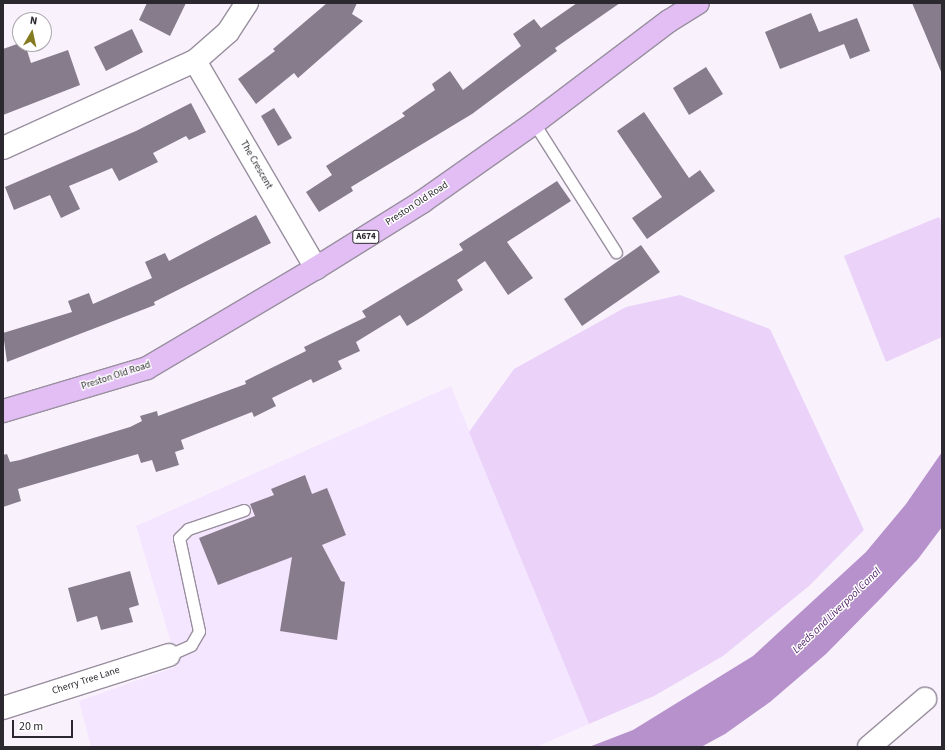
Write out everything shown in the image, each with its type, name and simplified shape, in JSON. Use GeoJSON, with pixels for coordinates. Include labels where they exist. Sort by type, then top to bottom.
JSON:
{"type":"FeatureCollection","features":[{"type":"Feature","properties":{"kind":"main road","name":"Preston Old Road"},"geometry":{"type":"LineString","coordinates":[[3,411],[147,368],[316,268],[422,202],[534,124],[669,21],[698,3]]}},
{"type":"Feature","properties":{"kind":"street"},"geometry":{"type":"LineString","coordinates":[[3,148],[195,61],[228,32],[247,3]]}},
{"type":"Feature","properties":{"kind":"street","name":"The Crescent"},"geometry":{"type":"LineString","coordinates":[[195,61],[316,268]]}},
{"type":"Feature","properties":{"kind":"street","name":"Cherry Tree Lane"},"geometry":{"type":"LineString","coordinates":[[3,708],[169,655]]}},
{"type":"Feature","properties":{"kind":"street"},"geometry":{"type":"LineString","coordinates":[[869,747],[925,699]]}},
{"type":"Feature","properties":{"kind":"lane"},"geometry":{"type":"LineString","coordinates":[[534,124],[616,252]]}},
{"type":"Feature","properties":{"kind":"lane"},"geometry":{"type":"LineString","coordinates":[[169,655],[191,645],[199,631],[179,538],[188,529],[244,510]]}},
{"type":"Feature","properties":{"kind":"shaded area"},"geometry":{"type":"Polygon","coordinates":[[[939,217],[942,223],[942,337],[886,362],[844,256],[939,217]]]}},
{"type":"Feature","properties":{"kind":"shaded area"},"geometry":{"type":"Polygon","coordinates":[[[680,295],[770,329],[864,530],[809,586],[723,656],[654,696],[589,724],[469,432],[514,369],[626,307],[680,295]]]}},
{"type":"Feature","properties":{"kind":"shaded area"},"geometry":{"type":"Polygon","coordinates":[[[451,386],[589,724],[536,747],[91,747],[79,701],[178,666],[136,526],[451,386]]]}},
{"type":"Feature","properties":{"kind":"water","name":"Leeds and Liverpool Canal"},"geometry":{"type":"Polygon","coordinates":[[[942,452],[942,527],[918,559],[826,654],[770,702],[725,734],[701,747],[589,747],[633,730],[753,656],[866,552],[906,504],[942,452]]]}},
{"type":"Feature","properties":{"kind":"building"},"geometry":{"type":"Polygon","coordinates":[[[147,3],[186,3],[170,36],[139,20],[147,3]]]}},
{"type":"Feature","properties":{"kind":"building"},"geometry":{"type":"Polygon","coordinates":[[[327,3],[357,3],[352,14],[363,21],[298,78],[294,73],[256,104],[238,79],[275,51],[273,49],[327,3]]]}},
{"type":"Feature","properties":{"kind":"building"},"geometry":{"type":"Polygon","coordinates":[[[577,3],[620,3],[555,48],[557,51],[472,114],[351,187],[353,191],[319,212],[306,192],[332,175],[326,166],[405,116],[402,113],[435,90],[432,84],[450,71],[463,90],[521,46],[513,34],[534,19],[541,28],[577,3]]]}},
{"type":"Feature","properties":{"kind":"building"},"geometry":{"type":"Polygon","coordinates":[[[912,3],[942,3],[942,74],[924,31],[912,3]]]}},
{"type":"Feature","properties":{"kind":"building"},"geometry":{"type":"Polygon","coordinates":[[[811,13],[819,32],[857,18],[870,51],[850,59],[844,44],[780,69],[765,32],[811,13]]]}},
{"type":"Feature","properties":{"kind":"building"},"geometry":{"type":"Polygon","coordinates":[[[132,29],[143,52],[106,71],[94,47],[132,29]]]}},
{"type":"Feature","properties":{"kind":"building"},"geometry":{"type":"Polygon","coordinates":[[[12,46],[12,52],[28,52],[31,63],[68,50],[80,85],[3,115],[3,49],[12,46]]]}},
{"type":"Feature","properties":{"kind":"building"},"geometry":{"type":"Polygon","coordinates":[[[706,67],[723,94],[689,115],[673,88],[706,67]]]}},
{"type":"Feature","properties":{"kind":"building"},"geometry":{"type":"Polygon","coordinates":[[[191,103],[206,132],[189,140],[186,136],[153,153],[158,162],[119,181],[112,168],[69,186],[80,209],[61,218],[50,195],[14,210],[5,187],[136,131],[191,103]]]}},
{"type":"Feature","properties":{"kind":"building"},"geometry":{"type":"Polygon","coordinates":[[[274,108],[292,138],[278,146],[261,116],[274,108]]]}},
{"type":"Feature","properties":{"kind":"building"},"geometry":{"type":"Polygon","coordinates":[[[644,112],[689,178],[700,170],[715,191],[647,239],[632,218],[662,197],[617,131],[644,112]]]}},
{"type":"Feature","properties":{"kind":"building"},"geometry":{"type":"Polygon","coordinates":[[[557,181],[571,201],[507,242],[533,278],[508,295],[485,261],[457,280],[463,290],[422,317],[407,326],[400,315],[356,342],[360,351],[338,361],[342,369],[313,383],[311,379],[272,398],[276,406],[254,417],[252,412],[181,440],[184,449],[175,452],[179,465],[156,472],[152,460],[141,463],[138,454],[18,489],[21,501],[3,507],[3,455],[7,454],[10,462],[20,460],[130,427],[142,421],[140,416],[157,411],[158,416],[246,384],[245,381],[306,351],[304,347],[366,317],[362,311],[463,250],[459,244],[557,181]]]}},
{"type":"Feature","properties":{"kind":"building"},"geometry":{"type":"Polygon","coordinates":[[[256,215],[271,243],[154,302],[155,305],[7,362],[3,333],[72,312],[68,301],[89,293],[93,304],[152,278],[145,262],[165,253],[169,261],[256,215]]]}},
{"type":"Feature","properties":{"kind":"building"},"geometry":{"type":"Polygon","coordinates":[[[641,245],[660,272],[582,326],[564,299],[641,245]]]}},
{"type":"Feature","properties":{"kind":"building"},"geometry":{"type":"Polygon","coordinates":[[[305,475],[312,494],[327,488],[346,535],[322,545],[341,581],[345,582],[337,640],[280,631],[292,557],[218,585],[199,538],[255,516],[250,504],[274,495],[271,489],[305,475]]]}},
{"type":"Feature","properties":{"kind":"building"},"geometry":{"type":"Polygon","coordinates":[[[130,571],[139,605],[129,608],[133,622],[101,630],[97,616],[77,622],[68,588],[130,571]]]}}]}
